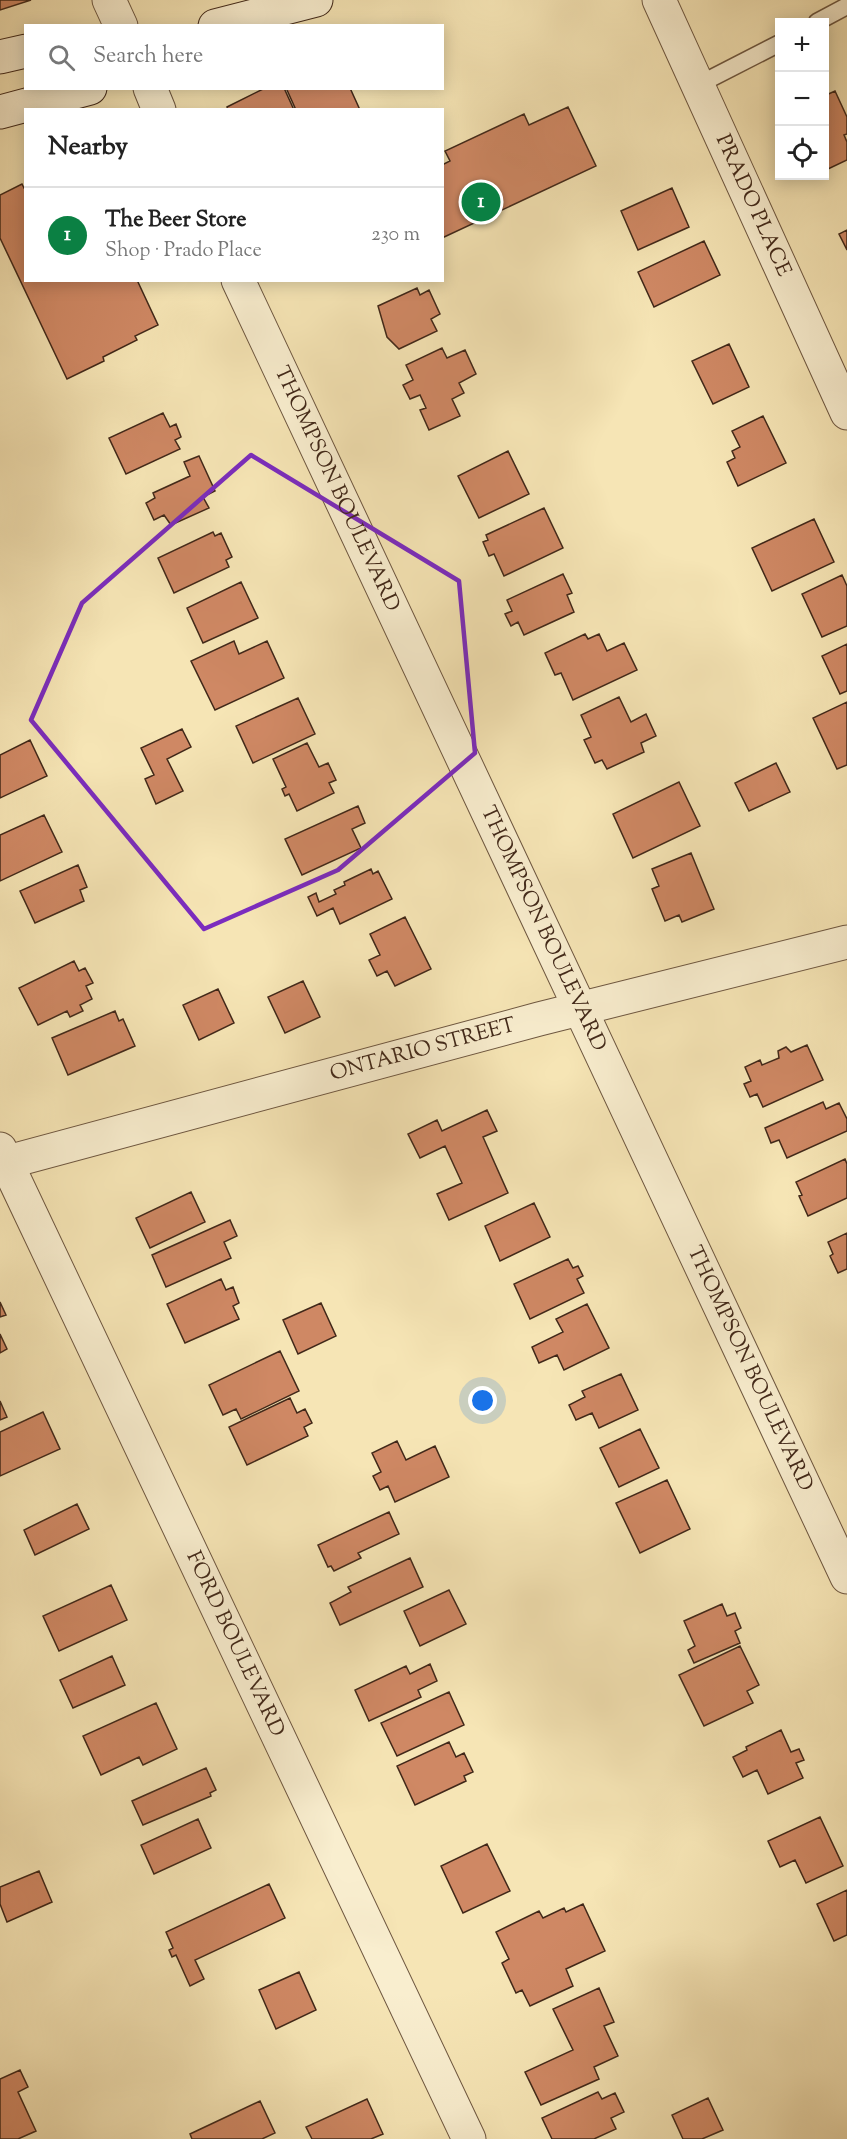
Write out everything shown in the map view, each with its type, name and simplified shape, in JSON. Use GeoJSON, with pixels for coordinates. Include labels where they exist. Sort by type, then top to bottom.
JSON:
{"type":"FeatureCollection","features":[{"type":"Feature","properties":{"kind":"street"},"geometry":{"type":"LineString","coordinates":[[109,0],[120,24]]}},
{"type":"Feature","properties":{"kind":"street"},"geometry":{"type":"LineString","coordinates":[[223,24],[316,0]]}},
{"type":"Feature","properties":{"kind":"street","name":"PRADO PLACE"},"geometry":{"type":"LineString","coordinates":[[659,0],[847,413]]}},
{"type":"Feature","properties":{"kind":"street"},"geometry":{"type":"LineString","coordinates":[[0,57],[24,51]]}},
{"type":"Feature","properties":{"kind":"street"},"geometry":{"type":"LineString","coordinates":[[0,112],[82,90]]}},
{"type":"Feature","properties":{"kind":"street"},"geometry":{"type":"LineString","coordinates":[[151,90],[158,108]]}},
{"type":"Feature","properties":{"kind":"street","name":"THOMPSON BOULEVARD"},"geometry":{"type":"LineString","coordinates":[[239,282],[847,1577]]}},
{"type":"Feature","properties":{"kind":"street","name":"ONTARIO STREET"},"geometry":{"type":"LineString","coordinates":[[2,1159],[581,1008],[847,942]]}},
{"type":"Feature","properties":{"kind":"street","name":"FORD BOULEVARD"},"geometry":{"type":"LineString","coordinates":[[2,1159],[469,2139]]}},
{"type":"Feature","properties":{"kind":"lane"},"geometry":{"type":"LineString","coordinates":[[824,18],[847,6]]}},
{"type":"Feature","properties":{"kind":"lane"},"geometry":{"type":"LineString","coordinates":[[698,85],[775,46]]}},
{"type":"Feature","properties":{"kind":"highlighted area"},"geometry":{"type":"Polygon","coordinates":[[[251,455],[459,581],[475,753],[338,870],[204,929],[31,720],[82,603],[251,455]]]}},
{"type":"Feature","properties":{"kind":"building"},"geometry":{"type":"Polygon","coordinates":[[[0,0],[31,0],[0,10],[0,0]]]}},
{"type":"Feature","properties":{"kind":"building"},"geometry":{"type":"Polygon","coordinates":[[[261,90],[285,90],[293,108],[227,108],[261,90]]]}},
{"type":"Feature","properties":{"kind":"building"},"geometry":{"type":"Polygon","coordinates":[[[287,90],[351,90],[359,108],[295,108],[287,90]]]}},
{"type":"Feature","properties":{"kind":"building"},"geometry":{"type":"Polygon","coordinates":[[[835,91],[847,117],[847,134],[844,135],[847,142],[847,160],[829,169],[829,126],[829,94],[835,91]]]}},
{"type":"Feature","properties":{"kind":"building"},"geometry":{"type":"Polygon","coordinates":[[[568,107],[596,166],[444,237],[444,164],[450,161],[445,151],[524,114],[529,125],[568,107]]]}},
{"type":"Feature","properties":{"kind":"building"},"geometry":{"type":"Polygon","coordinates":[[[22,184],[24,188],[24,282],[138,282],[158,325],[135,336],[137,340],[103,357],[104,361],[67,379],[0,238],[0,195],[22,184]]]}},
{"type":"Feature","properties":{"kind":"building"},"geometry":{"type":"Polygon","coordinates":[[[672,188],[689,227],[638,250],[621,211],[672,188]]]}},
{"type":"Feature","properties":{"kind":"building"},"geometry":{"type":"Polygon","coordinates":[[[847,230],[847,250],[839,234],[847,230]]]}},
{"type":"Feature","properties":{"kind":"building"},"geometry":{"type":"Polygon","coordinates":[[[704,241],[720,275],[654,307],[638,272],[704,241]]]}},
{"type":"Feature","properties":{"kind":"building"},"geometry":{"type":"Polygon","coordinates":[[[417,288],[420,295],[429,290],[440,314],[431,319],[437,331],[399,349],[387,337],[378,306],[417,288]]]}},
{"type":"Feature","properties":{"kind":"building"},"geometry":{"type":"Polygon","coordinates":[[[729,344],[749,387],[713,404],[692,361],[729,344]]]}},
{"type":"Feature","properties":{"kind":"building"},"geometry":{"type":"Polygon","coordinates":[[[442,348],[447,358],[465,350],[476,374],[459,383],[464,393],[452,399],[460,416],[429,430],[420,410],[426,408],[420,395],[410,399],[403,385],[413,380],[406,365],[442,348]]]}},
{"type":"Feature","properties":{"kind":"building"},"geometry":{"type":"Polygon","coordinates":[[[163,413],[170,427],[176,424],[181,437],[175,440],[180,449],[126,474],[109,438],[163,413]]]}},
{"type":"Feature","properties":{"kind":"building"},"geometry":{"type":"Polygon","coordinates":[[[763,416],[786,463],[738,486],[727,462],[735,458],[732,451],[740,447],[732,431],[763,416]]]}},
{"type":"Feature","properties":{"kind":"building"},"geometry":{"type":"Polygon","coordinates":[[[508,451],[529,494],[479,518],[458,476],[508,451]]]}},
{"type":"Feature","properties":{"kind":"building"},"geometry":{"type":"Polygon","coordinates":[[[199,456],[215,491],[203,497],[209,508],[171,525],[164,515],[154,520],[146,503],[155,498],[153,493],[190,476],[184,462],[199,456]]]}},
{"type":"Feature","properties":{"kind":"building"},"geometry":{"type":"Polygon","coordinates":[[[544,508],[563,548],[504,576],[494,554],[489,556],[483,542],[488,540],[486,535],[544,508]]]}},
{"type":"Feature","properties":{"kind":"building"},"geometry":{"type":"Polygon","coordinates":[[[814,519],[834,562],[772,591],[752,548],[814,519]]]}},
{"type":"Feature","properties":{"kind":"building"},"geometry":{"type":"Polygon","coordinates":[[[213,532],[215,536],[221,533],[232,557],[226,560],[229,567],[174,593],[158,558],[213,532]]]}},
{"type":"Feature","properties":{"kind":"building"},"geometry":{"type":"Polygon","coordinates":[[[563,574],[572,593],[567,595],[574,612],[524,635],[518,622],[511,626],[505,614],[512,611],[507,600],[563,574]]]}},
{"type":"Feature","properties":{"kind":"building"},"geometry":{"type":"Polygon","coordinates":[[[842,575],[847,586],[847,626],[822,637],[802,594],[842,575]]]}},
{"type":"Feature","properties":{"kind":"building"},"geometry":{"type":"Polygon","coordinates":[[[241,582],[258,618],[203,643],[187,608],[241,582]]]}},
{"type":"Feature","properties":{"kind":"building"},"geometry":{"type":"Polygon","coordinates":[[[585,634],[588,639],[599,634],[607,651],[624,643],[637,670],[573,700],[561,673],[555,675],[545,653],[585,634]]]}},
{"type":"Feature","properties":{"kind":"building"},"geometry":{"type":"Polygon","coordinates":[[[234,641],[239,654],[267,641],[284,678],[215,710],[191,661],[234,641]]]}},
{"type":"Feature","properties":{"kind":"building"},"geometry":{"type":"Polygon","coordinates":[[[847,644],[847,691],[840,694],[822,656],[847,644]]]}},
{"type":"Feature","properties":{"kind":"building"},"geometry":{"type":"Polygon","coordinates":[[[619,697],[631,722],[646,714],[656,736],[641,743],[644,752],[607,769],[602,760],[595,763],[584,740],[591,737],[581,715],[619,697]]]}},
{"type":"Feature","properties":{"kind":"building"},"geometry":{"type":"Polygon","coordinates":[[[298,698],[315,734],[253,763],[236,726],[298,698]]]}},
{"type":"Feature","properties":{"kind":"building"},"geometry":{"type":"Polygon","coordinates":[[[847,702],[847,765],[837,769],[813,718],[847,702]]]}},
{"type":"Feature","properties":{"kind":"building"},"geometry":{"type":"Polygon","coordinates":[[[182,729],[191,747],[167,759],[183,791],[156,804],[145,779],[154,775],[141,748],[182,729]]]}},
{"type":"Feature","properties":{"kind":"building"},"geometry":{"type":"Polygon","coordinates":[[[30,740],[47,776],[0,798],[0,755],[30,740]]]}},
{"type":"Feature","properties":{"kind":"building"},"geometry":{"type":"Polygon","coordinates":[[[307,743],[319,767],[328,763],[336,780],[329,783],[334,793],[297,811],[289,794],[285,796],[282,789],[286,787],[273,759],[307,743]]]}},
{"type":"Feature","properties":{"kind":"building"},"geometry":{"type":"Polygon","coordinates":[[[776,763],[790,792],[749,811],[735,783],[776,763]]]}},
{"type":"Feature","properties":{"kind":"building"},"geometry":{"type":"Polygon","coordinates":[[[679,782],[700,826],[633,858],[613,814],[679,782]]]}},
{"type":"Feature","properties":{"kind":"building"},"geometry":{"type":"Polygon","coordinates":[[[358,806],[365,823],[352,829],[361,848],[302,875],[285,839],[358,806]]]}},
{"type":"Feature","properties":{"kind":"building"},"geometry":{"type":"Polygon","coordinates":[[[44,815],[62,852],[0,881],[0,835],[44,815]]]}},
{"type":"Feature","properties":{"kind":"building"},"geometry":{"type":"Polygon","coordinates":[[[691,853],[714,909],[682,922],[679,915],[665,921],[652,889],[659,886],[652,869],[691,853]]]}},
{"type":"Feature","properties":{"kind":"building"},"geometry":{"type":"Polygon","coordinates":[[[78,865],[87,887],[80,890],[84,901],[35,923],[20,891],[78,865]]]}},
{"type":"Feature","properties":{"kind":"building"},"geometry":{"type":"Polygon","coordinates":[[[371,869],[373,874],[378,871],[392,899],[340,924],[333,908],[317,916],[308,897],[316,893],[319,902],[336,894],[334,890],[345,885],[344,882],[371,869]]]}},
{"type":"Feature","properties":{"kind":"building"},"geometry":{"type":"Polygon","coordinates":[[[405,917],[431,969],[395,986],[387,971],[377,976],[369,960],[380,955],[370,934],[405,917]]]}},
{"type":"Feature","properties":{"kind":"building"},"geometry":{"type":"Polygon","coordinates":[[[74,961],[79,971],[85,968],[93,983],[86,986],[92,999],[80,1005],[83,1011],[70,1017],[67,1011],[38,1025],[19,988],[74,961]]]}},
{"type":"Feature","properties":{"kind":"building"},"geometry":{"type":"Polygon","coordinates":[[[303,981],[320,1017],[285,1033],[268,997],[303,981]]]}},
{"type":"Feature","properties":{"kind":"building"},"geometry":{"type":"Polygon","coordinates":[[[218,989],[234,1023],[199,1040],[183,1005],[218,989]]]}},
{"type":"Feature","properties":{"kind":"building"},"geometry":{"type":"Polygon","coordinates":[[[115,1011],[119,1021],[123,1019],[135,1046],[68,1075],[52,1038],[115,1011]]]}},
{"type":"Feature","properties":{"kind":"building"},"geometry":{"type":"Polygon","coordinates":[[[807,1045],[823,1080],[763,1107],[757,1094],[750,1097],[744,1084],[751,1081],[745,1067],[760,1060],[762,1065],[779,1058],[778,1051],[786,1047],[791,1052],[807,1045]]]}},
{"type":"Feature","properties":{"kind":"building"},"geometry":{"type":"Polygon","coordinates":[[[823,1102],[826,1109],[839,1103],[847,1119],[847,1131],[787,1158],[779,1140],[771,1143],[765,1128],[823,1102]]]}},
{"type":"Feature","properties":{"kind":"building"},"geometry":{"type":"Polygon","coordinates":[[[487,1110],[497,1131],[483,1137],[508,1193],[449,1220],[437,1194],[462,1183],[445,1146],[420,1158],[408,1134],[437,1120],[442,1131],[487,1110]]]}},
{"type":"Feature","properties":{"kind":"building"},"geometry":{"type":"Polygon","coordinates":[[[845,1159],[847,1198],[808,1216],[799,1196],[802,1195],[796,1182],[845,1159]]]}},
{"type":"Feature","properties":{"kind":"building"},"geometry":{"type":"Polygon","coordinates":[[[191,1192],[205,1222],[150,1248],[136,1218],[191,1192]]]}},
{"type":"Feature","properties":{"kind":"building"},"geometry":{"type":"Polygon","coordinates":[[[534,1203],[550,1237],[500,1261],[485,1226],[534,1203]]]}},
{"type":"Feature","properties":{"kind":"building"},"geometry":{"type":"Polygon","coordinates":[[[230,1220],[237,1236],[224,1242],[231,1258],[166,1287],[152,1255],[230,1220]]]}},
{"type":"Feature","properties":{"kind":"building"},"geometry":{"type":"Polygon","coordinates":[[[847,1233],[847,1269],[838,1273],[830,1256],[833,1254],[828,1242],[847,1233]]]}},
{"type":"Feature","properties":{"kind":"building"},"geometry":{"type":"Polygon","coordinates":[[[568,1259],[573,1268],[578,1266],[583,1276],[577,1279],[584,1293],[530,1319],[514,1284],[568,1259]]]}},
{"type":"Feature","properties":{"kind":"building"},"geometry":{"type":"Polygon","coordinates":[[[221,1279],[226,1290],[233,1287],[239,1303],[233,1306],[239,1319],[185,1343],[167,1304],[221,1279]]]}},
{"type":"Feature","properties":{"kind":"building"},"geometry":{"type":"Polygon","coordinates":[[[0,1302],[6,1315],[0,1317],[0,1302]]]}},
{"type":"Feature","properties":{"kind":"building"},"geometry":{"type":"Polygon","coordinates":[[[321,1303],[336,1336],[298,1354],[283,1320],[321,1303]]]}},
{"type":"Feature","properties":{"kind":"building"},"geometry":{"type":"Polygon","coordinates":[[[587,1304],[609,1348],[564,1370],[557,1355],[539,1363],[532,1347],[563,1332],[556,1319],[587,1304]]]}},
{"type":"Feature","properties":{"kind":"building"},"geometry":{"type":"Polygon","coordinates":[[[0,1334],[7,1349],[0,1353],[0,1334]]]}},
{"type":"Feature","properties":{"kind":"building"},"geometry":{"type":"Polygon","coordinates":[[[280,1351],[299,1391],[241,1419],[236,1409],[223,1415],[209,1385],[280,1351]]]}},
{"type":"Feature","properties":{"kind":"building"},"geometry":{"type":"Polygon","coordinates":[[[621,1374],[638,1410],[599,1428],[592,1413],[576,1420],[569,1405],[585,1397],[582,1391],[621,1374]]]}},
{"type":"Feature","properties":{"kind":"building"},"geometry":{"type":"Polygon","coordinates":[[[290,1398],[297,1413],[305,1409],[312,1423],[304,1427],[308,1436],[247,1465],[229,1427],[290,1398]]]}},
{"type":"Feature","properties":{"kind":"building"},"geometry":{"type":"Polygon","coordinates":[[[0,1401],[7,1417],[0,1420],[0,1401]]]}},
{"type":"Feature","properties":{"kind":"building"},"geometry":{"type":"Polygon","coordinates":[[[43,1412],[60,1449],[0,1476],[0,1432],[43,1412]]]}},
{"type":"Feature","properties":{"kind":"building"},"geometry":{"type":"Polygon","coordinates":[[[640,1429],[659,1468],[619,1487],[600,1448],[640,1429]]]}},
{"type":"Feature","properties":{"kind":"building"},"geometry":{"type":"Polygon","coordinates":[[[397,1441],[406,1460],[435,1446],[449,1477],[395,1502],[388,1486],[380,1490],[373,1476],[381,1472],[372,1453],[397,1441]]]}},
{"type":"Feature","properties":{"kind":"building"},"geometry":{"type":"Polygon","coordinates":[[[667,1480],[690,1529],[640,1553],[616,1503],[667,1480]]]}},
{"type":"Feature","properties":{"kind":"building"},"geometry":{"type":"Polygon","coordinates":[[[77,1504],[89,1529],[35,1555],[24,1530],[77,1504]]]}},
{"type":"Feature","properties":{"kind":"building"},"geometry":{"type":"Polygon","coordinates":[[[389,1512],[399,1534],[358,1553],[361,1558],[334,1571],[331,1566],[328,1567],[318,1545],[389,1512]]]}},
{"type":"Feature","properties":{"kind":"building"},"geometry":{"type":"Polygon","coordinates":[[[410,1558],[423,1587],[340,1625],[330,1603],[351,1592],[348,1587],[410,1558]]]}},
{"type":"Feature","properties":{"kind":"building"},"geometry":{"type":"Polygon","coordinates":[[[111,1585],[127,1620],[59,1651],[43,1616],[111,1585]]]}},
{"type":"Feature","properties":{"kind":"building"},"geometry":{"type":"Polygon","coordinates":[[[449,1590],[466,1624],[420,1646],[404,1611],[449,1590]]]}},
{"type":"Feature","properties":{"kind":"building"},"geometry":{"type":"Polygon","coordinates":[[[722,1604],[727,1616],[735,1613],[741,1628],[735,1631],[740,1643],[694,1663],[688,1650],[695,1646],[684,1621],[722,1604]]]}},
{"type":"Feature","properties":{"kind":"building"},"geometry":{"type":"Polygon","coordinates":[[[740,1646],[759,1685],[747,1691],[753,1703],[704,1726],[679,1675],[740,1646]]]}},
{"type":"Feature","properties":{"kind":"building"},"geometry":{"type":"Polygon","coordinates":[[[112,1656],[125,1685],[73,1708],[60,1680],[112,1656]]]}},
{"type":"Feature","properties":{"kind":"building"},"geometry":{"type":"Polygon","coordinates":[[[430,1664],[437,1681],[418,1690],[421,1697],[369,1721],[355,1690],[406,1666],[410,1674],[430,1664]]]}},
{"type":"Feature","properties":{"kind":"building"},"geometry":{"type":"Polygon","coordinates":[[[449,1692],[464,1725],[397,1756],[381,1723],[449,1692]]]}},
{"type":"Feature","properties":{"kind":"building"},"geometry":{"type":"Polygon","coordinates":[[[156,1703],[177,1749],[143,1765],[139,1757],[101,1775],[83,1736],[156,1703]]]}},
{"type":"Feature","properties":{"kind":"building"},"geometry":{"type":"Polygon","coordinates":[[[781,1730],[791,1752],[799,1749],[804,1760],[796,1763],[803,1778],[768,1794],[757,1770],[743,1777],[733,1757],[747,1750],[746,1747],[781,1730]]]}},
{"type":"Feature","properties":{"kind":"building"},"geometry":{"type":"Polygon","coordinates":[[[449,1742],[456,1757],[464,1753],[473,1772],[464,1776],[466,1781],[415,1805],[397,1766],[449,1742]]]}},
{"type":"Feature","properties":{"kind":"building"},"geometry":{"type":"Polygon","coordinates":[[[206,1768],[216,1790],[210,1793],[211,1796],[143,1825],[132,1801],[206,1768]]]}},
{"type":"Feature","properties":{"kind":"building"},"geometry":{"type":"Polygon","coordinates":[[[820,1817],[843,1866],[806,1883],[795,1860],[780,1867],[768,1841],[820,1817]]]}},
{"type":"Feature","properties":{"kind":"building"},"geometry":{"type":"Polygon","coordinates":[[[198,1819],[211,1848],[154,1874],[141,1845],[198,1819]]]}},
{"type":"Feature","properties":{"kind":"building"},"geometry":{"type":"Polygon","coordinates":[[[487,1844],[510,1891],[463,1913],[441,1866],[487,1844]]]}},
{"type":"Feature","properties":{"kind":"building"},"geometry":{"type":"Polygon","coordinates":[[[39,1871],[52,1902],[7,1922],[0,1904],[0,1887],[39,1871]]]}},
{"type":"Feature","properties":{"kind":"building"},"geometry":{"type":"Polygon","coordinates":[[[269,1884],[285,1918],[195,1960],[204,1979],[190,1986],[176,1955],[172,1957],[169,1950],[173,1948],[166,1932],[269,1884]]]}},
{"type":"Feature","properties":{"kind":"building"},"geometry":{"type":"Polygon","coordinates":[[[847,1890],[847,1935],[834,1941],[817,1904],[847,1890]]]}},
{"type":"Feature","properties":{"kind":"building"},"geometry":{"type":"Polygon","coordinates":[[[583,1904],[605,1951],[566,1969],[573,1986],[530,2006],[522,1990],[516,1993],[502,1963],[509,1959],[496,1932],[539,1911],[543,1918],[564,1908],[566,1912],[583,1904]]]}},
{"type":"Feature","properties":{"kind":"building"},"geometry":{"type":"Polygon","coordinates":[[[299,1972],[316,2010],[276,2029],[259,1990],[299,1972]]]}},
{"type":"Feature","properties":{"kind":"building"},"geometry":{"type":"Polygon","coordinates":[[[599,1988],[614,2022],[604,2026],[618,2056],[594,2067],[599,2079],[541,2105],[525,2072],[573,2050],[553,2009],[599,1988]]]}},
{"type":"Feature","properties":{"kind":"building"},"geometry":{"type":"Polygon","coordinates":[[[20,2070],[28,2087],[18,2092],[36,2131],[18,2139],[0,2139],[0,2079],[20,2070]]]}},
{"type":"Feature","properties":{"kind":"building"},"geometry":{"type":"Polygon","coordinates":[[[598,2092],[602,2099],[615,2093],[624,2112],[611,2118],[616,2129],[594,2139],[552,2139],[542,2118],[598,2092]]]}},
{"type":"Feature","properties":{"kind":"building"},"geometry":{"type":"Polygon","coordinates":[[[708,2098],[723,2130],[702,2139],[683,2139],[672,2115],[708,2098]]]}},
{"type":"Feature","properties":{"kind":"building"},"geometry":{"type":"Polygon","coordinates":[[[367,2099],[383,2134],[371,2139],[312,2139],[306,2127],[367,2099]]]}},
{"type":"Feature","properties":{"kind":"building"},"geometry":{"type":"Polygon","coordinates":[[[260,2101],[275,2133],[262,2139],[192,2139],[190,2134],[260,2101]]]}},
{"type":"Feature","properties":{"kind":"place","name":"The Beer Store"},"geometry":{"type":"Point","coordinates":[481,202]}}]}
